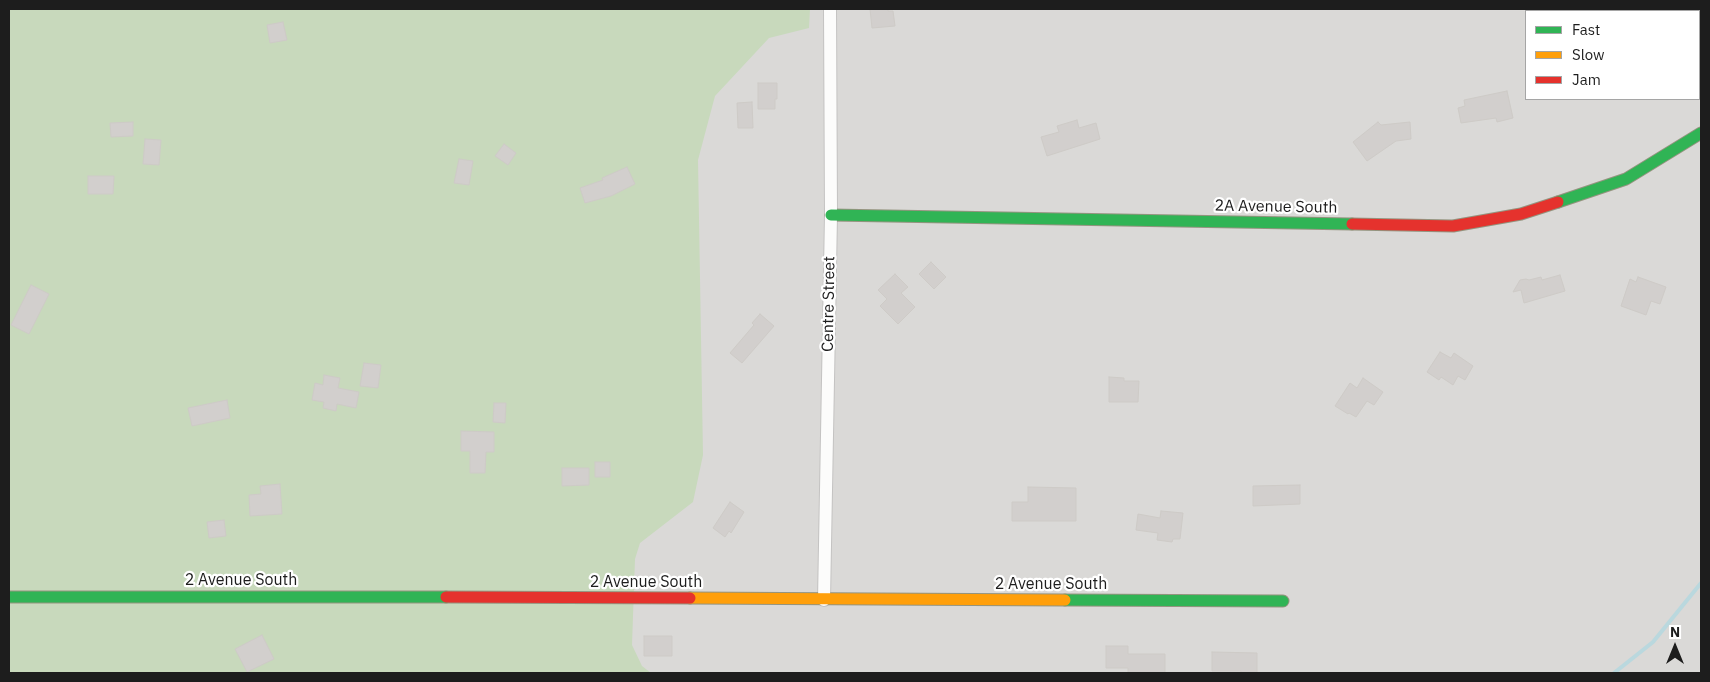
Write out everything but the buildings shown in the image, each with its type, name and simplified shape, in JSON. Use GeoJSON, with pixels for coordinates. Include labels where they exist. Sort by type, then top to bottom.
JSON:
{"type":"FeatureCollection","features":[{"type":"Feature","properties":{"kind":"street","name":"Centre Street"},"geometry":{"type":"LineString","coordinates":[[824,600],[831,215],[830,9]]}},
{"type":"Feature","properties":{"kind":"street","name":"2A Avenue South"},"geometry":{"type":"LineString","coordinates":[[831,215],[1453,226],[1521,214],[1626,179],[1701,133]]}},
{"type":"Feature","properties":{"kind":"street","name":"2 Avenue South"},"geometry":{"type":"LineString","coordinates":[[9,596],[1283,601]]}},
{"type":"Feature","properties":{"kind":"shaded area"},"geometry":{"type":"Polygon","coordinates":[[[9,9],[1701,9],[1701,673],[9,673],[9,9]]]}},
{"type":"Feature","properties":{"kind":"green space"},"geometry":{"type":"Polygon","coordinates":[[[9,9],[810,9],[809,28],[769,38],[715,96],[698,160],[703,455],[693,502],[640,543],[635,559],[632,645],[642,666],[651,673],[9,673],[9,9]]]}},
{"type":"Feature","properties":{"kind":"waterway"},"geometry":{"type":"LineString","coordinates":[[1614,673],[1653,642],[1701,583]]}},
{"type":"Feature","properties":{"kind":"traffic: fast"},"geometry":{"type":"LineString","coordinates":[[1558,202],[1626,179],[1701,133]]}},
{"type":"Feature","properties":{"kind":"traffic: fast"},"geometry":{"type":"LineString","coordinates":[[831,215],[1352,224]]}},
{"type":"Feature","properties":{"kind":"traffic: fast"},"geometry":{"type":"LineString","coordinates":[[9,597],[446,597]]}},
{"type":"Feature","properties":{"kind":"traffic: fast"},"geometry":{"type":"LineString","coordinates":[[1065,600],[1283,601]]}},
{"type":"Feature","properties":{"kind":"traffic: slow"},"geometry":{"type":"LineString","coordinates":[[690,598],[1065,600]]}},
{"type":"Feature","properties":{"kind":"traffic: jam"},"geometry":{"type":"LineString","coordinates":[[1352,224],[1453,226],[1521,214],[1558,202]]}},
{"type":"Feature","properties":{"kind":"traffic: jam"},"geometry":{"type":"LineString","coordinates":[[446,597],[690,598]]}}]}
